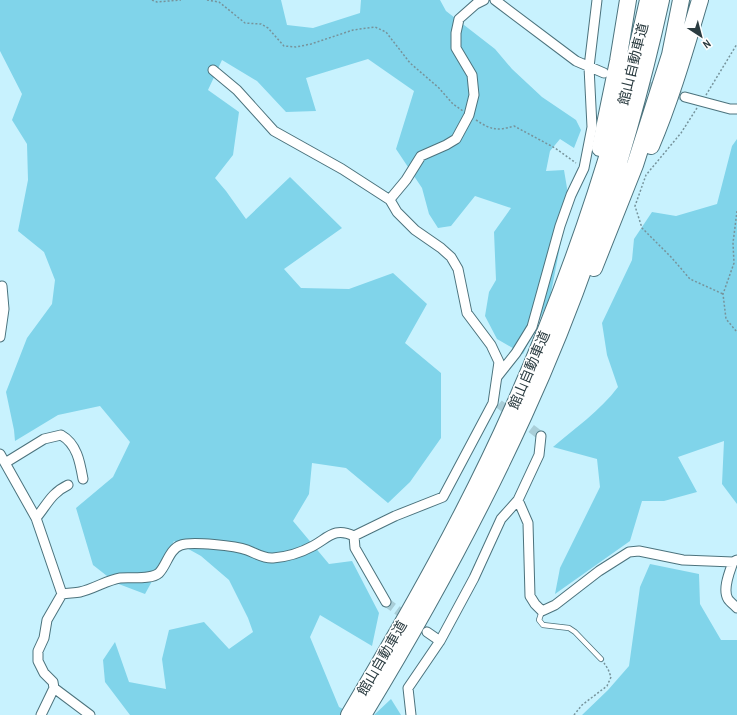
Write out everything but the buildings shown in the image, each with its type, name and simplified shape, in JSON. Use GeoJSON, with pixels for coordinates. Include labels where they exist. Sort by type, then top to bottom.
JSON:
{"type":"FeatureCollection","features":[{"type":"Feature","properties":{"kind":"highway"},"geometry":{"type":"LineString","coordinates":[[585,226],[618,61],[628,0]]}},
{"type":"Feature","properties":{"kind":"highway","name":"館山自動車道"},"geometry":{"type":"LineString","coordinates":[[349,715],[382,660],[442,551],[493,451],[537,352],[585,226],[618,122],[633,67],[648,0]]}},
{"type":"Feature","properties":{"kind":"highway","name":"館山自動車道"},"geometry":{"type":"LineString","coordinates":[[363,715],[392,667],[477,513],[540,378],[594,236],[645,71],[661,0]]}},
{"type":"Feature","properties":{"kind":"highway"},"geometry":{"type":"LineString","coordinates":[[477,513],[507,469],[570,330],[619,208],[638,158],[670,55],[681,0]]}},
{"type":"Feature","properties":{"kind":"highway"},"geometry":{"type":"LineString","coordinates":[[600,254],[635,182],[665,114],[700,0]]}},
{"type":"Feature","properties":{"kind":"street"},"geometry":{"type":"LineString","coordinates":[[390,200],[406,180],[421,156],[456,139],[469,115],[474,95],[472,75],[456,48],[456,33],[460,19],[476,4],[484,0]]}},
{"type":"Feature","properties":{"kind":"street"},"geometry":{"type":"LineString","coordinates":[[495,0],[576,61],[604,73]]}},
{"type":"Feature","properties":{"kind":"street"},"geometry":{"type":"LineString","coordinates":[[496,378],[516,352],[532,327],[560,226],[571,195],[584,168],[592,126],[589,67],[597,0]]}},
{"type":"Feature","properties":{"kind":"street"},"geometry":{"type":"LineString","coordinates":[[213,70],[237,90],[274,131],[342,169],[390,200],[397,212],[415,230],[441,248],[451,257],[458,269],[467,313],[491,345],[499,362],[496,378],[496,403],[443,497],[395,516],[354,536]]}},
{"type":"Feature","properties":{"kind":"street"},"geometry":{"type":"LineString","coordinates":[[685,97],[730,109],[737,109]]}},
{"type":"Feature","properties":{"kind":"street"},"geometry":{"type":"LineString","coordinates":[[0,337],[4,309],[2,286]]}},
{"type":"Feature","properties":{"kind":"street"},"geometry":{"type":"LineString","coordinates":[[5,463],[44,439],[61,435],[66,438],[74,448],[79,460],[83,479]]}},
{"type":"Feature","properties":{"kind":"street"},"geometry":{"type":"LineString","coordinates":[[411,715],[408,688],[440,640],[474,578],[501,519],[518,500],[539,455],[541,436]]}},
{"type":"Feature","properties":{"kind":"street"},"geometry":{"type":"LineString","coordinates":[[0,454],[36,518],[62,594],[47,620],[44,638],[38,652],[38,661],[44,673],[53,682],[54,688],[41,715]]}},
{"type":"Feature","properties":{"kind":"street"},"geometry":{"type":"LineString","coordinates":[[36,518],[48,500],[68,485]]}},
{"type":"Feature","properties":{"kind":"street"},"geometry":{"type":"LineString","coordinates":[[518,500],[528,523],[530,596],[535,604],[542,610],[555,605],[599,571],[629,552],[639,551],[683,560],[735,561],[727,577],[727,598],[737,608]]}},
{"type":"Feature","properties":{"kind":"street"},"geometry":{"type":"LineString","coordinates":[[62,594],[80,592],[120,578],[151,577],[158,573],[174,550],[181,545],[234,546],[271,559],[289,555],[312,546],[336,532],[346,532],[354,536]]}},
{"type":"Feature","properties":{"kind":"street"},"geometry":{"type":"LineString","coordinates":[[354,536],[355,548],[386,602]]}},
{"type":"Feature","properties":{"kind":"street"},"geometry":{"type":"LineString","coordinates":[[427,632],[440,640]]}},
{"type":"Feature","properties":{"kind":"street"},"geometry":{"type":"LineString","coordinates":[[54,688],[90,715]]}},
{"type":"Feature","properties":{"kind":"lane"},"geometry":{"type":"LineString","coordinates":[[542,610],[540,620],[543,625],[569,628],[575,632],[601,659]]}},
{"type":"Feature","properties":{"kind":"path"},"geometry":{"type":"LineString","coordinates":[[152,0],[157,2],[181,0]]}},
{"type":"Feature","properties":{"kind":"path"},"geometry":{"type":"LineString","coordinates":[[207,0],[219,2],[245,23],[260,24],[268,28],[284,46],[296,47],[311,44],[353,30],[375,27],[386,32],[410,63],[440,88],[453,104],[469,115],[493,130],[502,130],[514,126],[555,148],[584,168]]}},
{"type":"Feature","properties":{"kind":"path"},"geometry":{"type":"LineString","coordinates":[[722,294],[690,278],[642,228],[635,206],[646,175],[681,133],[737,44]]}},
{"type":"Feature","properties":{"kind":"path"},"geometry":{"type":"LineString","coordinates":[[737,211],[733,242],[734,263],[722,294],[726,319],[737,332]]}},
{"type":"Feature","properties":{"kind":"path"},"geometry":{"type":"LineString","coordinates":[[574,715],[582,705],[607,686],[611,677],[608,669],[601,659]]}},
{"type":"Feature","properties":{"kind":"shaded area"},"geometry":{"type":"Polygon","coordinates":[[[0,0],[281,0],[287,25],[313,28],[360,13],[361,0],[440,0],[446,11],[495,49],[512,69],[542,97],[576,120],[581,130],[574,148],[560,139],[550,151],[546,171],[564,170],[569,200],[550,298],[523,354],[497,339],[485,316],[489,292],[496,280],[494,232],[511,208],[475,196],[451,226],[438,228],[429,214],[422,188],[396,149],[414,91],[368,59],[306,78],[316,111],[286,112],[257,81],[222,60],[208,90],[239,112],[233,155],[215,178],[246,219],[290,177],[342,228],[284,269],[301,288],[349,289],[393,273],[427,304],[405,343],[441,373],[441,438],[410,482],[388,503],[346,468],[312,463],[309,494],[293,521],[329,564],[352,561],[379,613],[372,646],[320,615],[310,637],[339,707],[355,715],[130,715],[105,682],[103,660],[115,642],[129,682],[166,689],[162,659],[169,630],[204,622],[229,649],[253,632],[248,618],[229,580],[201,556],[174,541],[145,594],[116,583],[93,565],[76,508],[113,477],[130,442],[100,406],[58,415],[15,441],[6,392],[27,338],[52,304],[55,280],[44,252],[18,231],[28,180],[27,144],[12,120],[22,94],[0,51],[0,0]]]}},
{"type":"Feature","properties":{"kind":"shaded area"},"geometry":{"type":"Polygon","coordinates":[[[737,139],[737,504],[722,484],[724,441],[678,457],[697,492],[664,501],[642,501],[630,541],[555,594],[560,568],[600,487],[597,459],[553,447],[595,412],[618,387],[607,355],[602,323],[632,260],[634,239],[652,212],[676,216],[717,204],[732,146],[737,139]]]}},
{"type":"Feature","properties":{"kind":"shaded area"},"geometry":{"type":"Polygon","coordinates":[[[650,564],[699,574],[700,604],[721,640],[737,640],[737,715],[582,715],[608,690],[629,666],[640,587],[650,564]]]}},
{"type":"Feature","properties":{"kind":"shaded area"},"geometry":{"type":"Polygon","coordinates":[[[391,699],[401,715],[374,715],[391,699]]]}},
{"type":"Feature","properties":{"kind":"tunnel"},"geometry":{"type":"LineString","coordinates":[[636,82],[685,97]]}},
{"type":"Feature","properties":{"kind":"tunnel"},"geometry":{"type":"LineString","coordinates":[[499,404],[541,436]]}},
{"type":"Feature","properties":{"kind":"tunnel"},"geometry":{"type":"LineString","coordinates":[[386,602],[427,632]]}}]}
